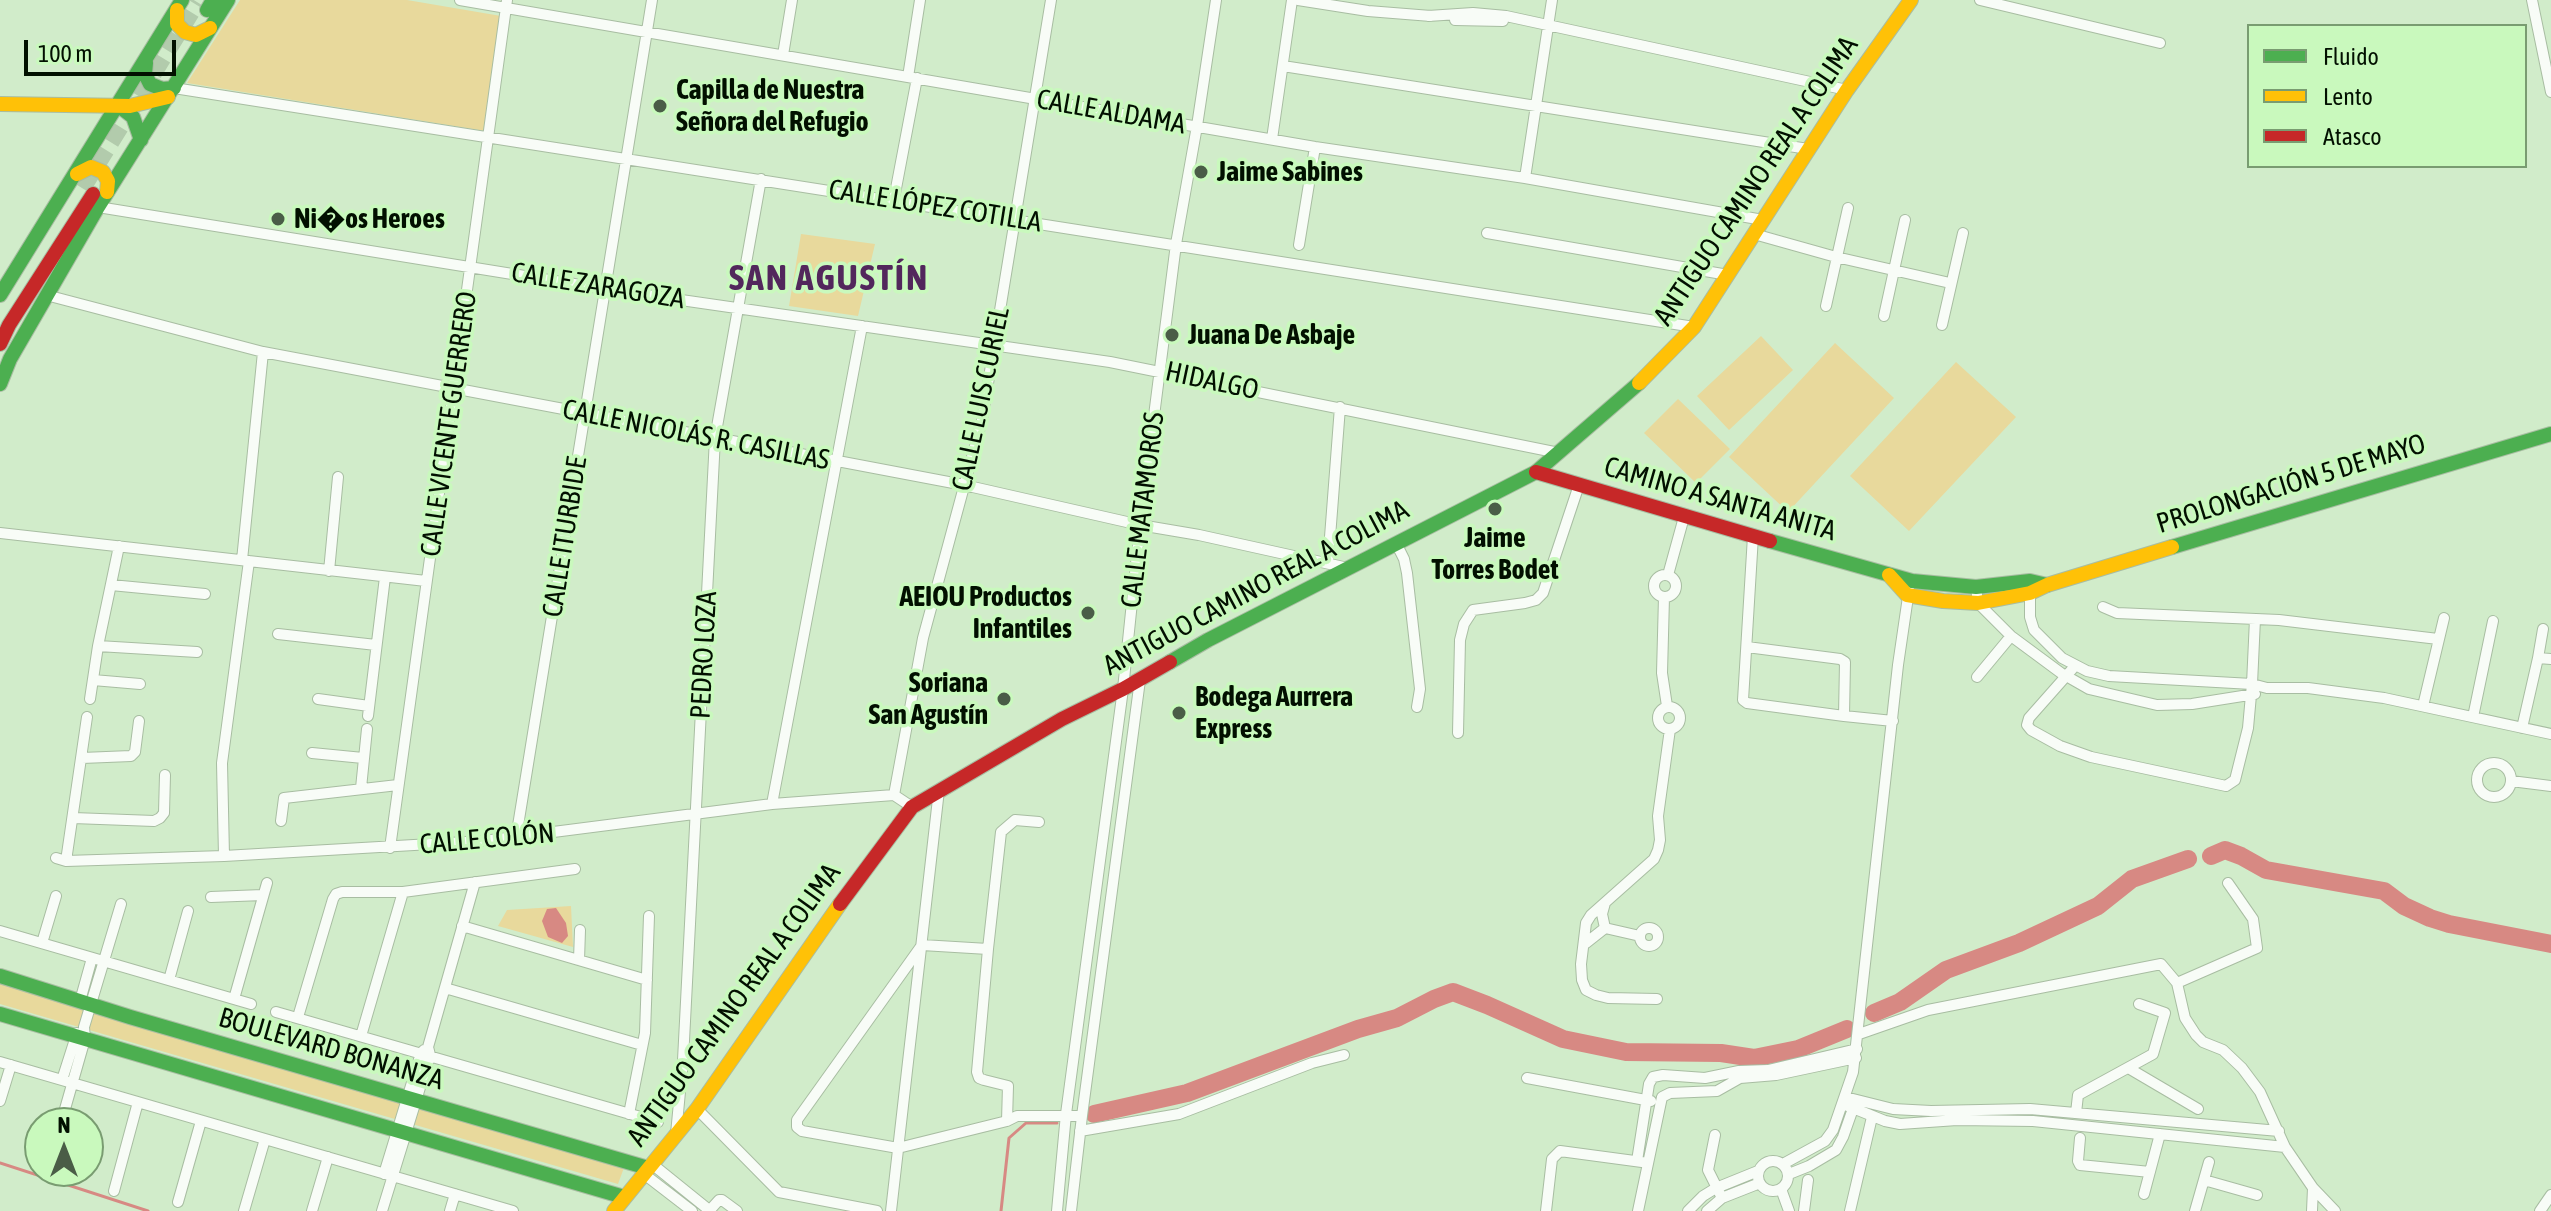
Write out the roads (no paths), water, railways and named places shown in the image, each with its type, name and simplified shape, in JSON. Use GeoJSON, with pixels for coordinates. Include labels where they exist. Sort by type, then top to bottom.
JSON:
{"type":"FeatureCollection","features":[{"type":"Feature","properties":{"kind":"main road"},"geometry":{"type":"LineString","coordinates":[[0,295],[91,191],[141,140],[228,0]]}},
{"type":"Feature","properties":{"kind":"main road","name":"ANTIGUO CAMINO REAL A COLIMA"},"geometry":{"type":"LineString","coordinates":[[614,1211],[697,1109],[858,878],[912,807],[1062,719],[1140,680],[1208,640],[1536,472],[1645,378],[1694,327],[1847,90],[1911,0]]}},
{"type":"Feature","properties":{"kind":"main road"},"geometry":{"type":"LineString","coordinates":[[196,4],[177,24],[185,32],[196,35],[210,28]]}},
{"type":"Feature","properties":{"kind":"main road"},"geometry":{"type":"LineString","coordinates":[[0,384],[10,359],[46,295],[91,191],[119,105],[148,55],[196,4]]}},
{"type":"Feature","properties":{"kind":"main road"},"geometry":{"type":"LineString","coordinates":[[148,55],[146,80],[171,92]]}},
{"type":"Feature","properties":{"kind":"main road"},"geometry":{"type":"LineString","coordinates":[[0,104],[146,104],[171,92]]}},
{"type":"Feature","properties":{"kind":"main road"},"geometry":{"type":"LineString","coordinates":[[119,105],[133,117],[141,140]]}},
{"type":"Feature","properties":{"kind":"main road"},"geometry":{"type":"LineString","coordinates":[[0,317],[91,191]]}},
{"type":"Feature","properties":{"kind":"main road"},"geometry":{"type":"LineString","coordinates":[[0,344],[91,191]]}},
{"type":"Feature","properties":{"kind":"main road","name":"PROLONGACIÓN 5 DE MAYO"},"geometry":{"type":"LineString","coordinates":[[1909,588],[2047,585],[2551,434]]}},
{"type":"Feature","properties":{"kind":"main road","name":"CAMINO A SANTA ANITA"},"geometry":{"type":"LineString","coordinates":[[1536,472],[1889,575],[1909,588]]}},
{"type":"Feature","properties":{"kind":"main road","name":"PROLONGACIÓN 5 DE MAYO"},"geometry":{"type":"LineString","coordinates":[[1909,588],[1943,601],[1978,603],[2030,587]]}},
{"type":"Feature","properties":{"kind":"main road","name":"BOULEVARD BONANZA"},"geometry":{"type":"LineString","coordinates":[[0,976],[648,1169]]}},
{"type":"Feature","properties":{"kind":"main road","name":"BOULEVARD BONANZA"},"geometry":{"type":"LineString","coordinates":[[0,1014],[81,1034],[624,1197]]}},
{"type":"Feature","properties":{"kind":"street","name":"CALLE ALDAMA"},"geometry":{"type":"LineString","coordinates":[[460,0],[507,4],[912,78],[1763,220]]}},
{"type":"Feature","properties":{"kind":"street","name":"CALLE ITURBIDE"},"geometry":{"type":"LineString","coordinates":[[516,838],[652,0]]}},
{"type":"Feature","properties":{"kind":"street"},"geometry":{"type":"LineString","coordinates":[[783,55],[792,0]]}},
{"type":"Feature","properties":{"kind":"street"},"geometry":{"type":"LineString","coordinates":[[894,197],[920,0]]}},
{"type":"Feature","properties":{"kind":"street","name":"CALLE LUIS CURIEL"},"geometry":{"type":"LineString","coordinates":[[894,795],[923,638],[982,420],[1051,0]]}},
{"type":"Feature","properties":{"kind":"street","name":"CALLE MATAMOROS"},"geometry":{"type":"LineString","coordinates":[[1057,1211],[1066,1114],[1123,689],[1140,525],[1176,244],[1216,0]]}},
{"type":"Feature","properties":{"kind":"street"},"geometry":{"type":"LineString","coordinates":[[1272,139],[1295,0],[1369,6],[1428,16],[1481,13],[1527,20],[1847,90]]}},
{"type":"Feature","properties":{"kind":"street"},"geometry":{"type":"LineString","coordinates":[[1525,178],[1552,0]]}},
{"type":"Feature","properties":{"kind":"street"},"geometry":{"type":"LineString","coordinates":[[1980,0],[2160,43]]}},
{"type":"Feature","properties":{"kind":"street"},"geometry":{"type":"LineString","coordinates":[[2532,0],[2551,92]]}},
{"type":"Feature","properties":{"kind":"street","name":"CALLE VICENTE GUERRERO"},"geometry":{"type":"LineString","coordinates":[[390,848],[507,4]]}},
{"type":"Feature","properties":{"kind":"street"},"geometry":{"type":"LineString","coordinates":[[1283,66],[1808,149]]}},
{"type":"Feature","properties":{"kind":"street","name":"CALLE LÓPEZ COTILLA"},"geometry":{"type":"LineString","coordinates":[[171,92],[894,197],[1694,327]]}},
{"type":"Feature","properties":{"kind":"street"},"geometry":{"type":"LineString","coordinates":[[1299,245],[1315,147]]}},
{"type":"Feature","properties":{"kind":"street","name":"PEDRO LOZA"},"geometry":{"type":"LineString","coordinates":[[676,1134],[683,1060],[715,438],[761,179]]}},
{"type":"Feature","properties":{"kind":"street","name":"CALLE ZARAGOZA"},"geometry":{"type":"LineString","coordinates":[[91,191],[471,267],[862,326]]}},
{"type":"Feature","properties":{"kind":"street"},"geometry":{"type":"LineString","coordinates":[[1826,306],[1848,208]]}},
{"type":"Feature","properties":{"kind":"street"},"geometry":{"type":"LineString","coordinates":[[1884,316],[1905,220]]}},
{"type":"Feature","properties":{"kind":"street"},"geometry":{"type":"LineString","coordinates":[[1487,233],[1728,275]]}},
{"type":"Feature","properties":{"kind":"street"},"geometry":{"type":"LineString","coordinates":[[1942,325],[1963,233]]}},
{"type":"Feature","properties":{"kind":"street"},"geometry":{"type":"LineString","coordinates":[[1754,234],[1836,257],[1950,283]]}},
{"type":"Feature","properties":{"kind":"street","name":"CALLE NICOLÁS R. CASILLAS"},"geometry":{"type":"LineString","coordinates":[[46,295],[263,352],[964,485],[1348,568]]}},
{"type":"Feature","properties":{"kind":"street"},"geometry":{"type":"LineString","coordinates":[[772,804],[862,326]]}},
{"type":"Feature","properties":{"kind":"street","name":"HIDALGO"},"geometry":{"type":"LineString","coordinates":[[862,326],[1160,370],[1559,453]]}},
{"type":"Feature","properties":{"kind":"street"},"geometry":{"type":"LineString","coordinates":[[224,856],[222,763],[246,561],[263,352]]}},
{"type":"Feature","properties":{"kind":"street"},"geometry":{"type":"LineString","coordinates":[[1328,563],[1340,407]]}},
{"type":"Feature","properties":{"kind":"street"},"geometry":{"type":"LineString","coordinates":[[329,571],[338,477]]}},
{"type":"Feature","properties":{"kind":"street"},"geometry":{"type":"LineString","coordinates":[[1458,733],[1460,640],[1464,624],[1473,610],[1525,603],[1536,600],[1543,593],[1579,485]]}},
{"type":"Feature","properties":{"kind":"street"},"geometry":{"type":"LineString","coordinates":[[1667,706],[1662,673],[1664,597],[1655,591],[1654,583],[1660,576],[1668,575],[1684,517]]}},
{"type":"Feature","properties":{"kind":"street"},"geometry":{"type":"LineString","coordinates":[[0,533],[426,581]]}},
{"type":"Feature","properties":{"kind":"street"},"geometry":{"type":"LineString","coordinates":[[1753,536],[1743,700],[1747,703],[1893,721]]}},
{"type":"Feature","properties":{"kind":"street"},"geometry":{"type":"LineString","coordinates":[[1396,543],[1407,573],[1420,689],[1417,707]]}},
{"type":"Feature","properties":{"kind":"street"},"geometry":{"type":"LineString","coordinates":[[90,699],[119,546]]}},
{"type":"Feature","properties":{"kind":"street"},"geometry":{"type":"LineString","coordinates":[[318,699],[368,711],[385,577]]}},
{"type":"Feature","properties":{"kind":"street"},"geometry":{"type":"LineString","coordinates":[[111,585],[205,594]]}},
{"type":"Feature","properties":{"kind":"street"},"geometry":{"type":"LineString","coordinates":[[1976,587],[1978,603],[2011,636],[2089,689],[2123,699],[2157,705],[2192,704],[2252,690],[2308,688],[2384,698],[2551,734]]}},
{"type":"Feature","properties":{"kind":"street"},"geometry":{"type":"LineString","coordinates":[[2030,587],[2030,617],[2034,630],[2062,658],[2075,666],[2109,676],[2252,690]]}},
{"type":"Feature","properties":{"kind":"street"},"geometry":{"type":"LineString","coordinates":[[1688,1211],[1703,1196],[1758,1171],[1766,1162],[1772,1160],[1786,1169],[1809,1166],[1836,1150],[1843,1137],[1857,1054],[1909,588]]}},
{"type":"Feature","properties":{"kind":"street"},"geometry":{"type":"LineString","coordinates":[[2103,607],[2117,613],[2255,619],[2438,639]]}},
{"type":"Feature","properties":{"kind":"street"},"geometry":{"type":"LineString","coordinates":[[2423,706],[2444,618]]}},
{"type":"Feature","properties":{"kind":"street"},"geometry":{"type":"LineString","coordinates":[[2075,666],[2029,718],[2027,725],[2031,730],[2060,746],[2091,757],[2226,786],[2238,774],[2248,728],[2255,619]]}},
{"type":"Feature","properties":{"kind":"street"},"geometry":{"type":"LineString","coordinates":[[2473,717],[2493,621]]}},
{"type":"Feature","properties":{"kind":"street"},"geometry":{"type":"LineString","coordinates":[[2522,728],[2543,629]]}},
{"type":"Feature","properties":{"kind":"street"},"geometry":{"type":"LineString","coordinates":[[278,634],[376,645]]}},
{"type":"Feature","properties":{"kind":"street"},"geometry":{"type":"LineString","coordinates":[[1977,677],[2011,636]]}},
{"type":"Feature","properties":{"kind":"street"},"geometry":{"type":"LineString","coordinates":[[98,646],[197,652]]}},
{"type":"Feature","properties":{"kind":"street"},"geometry":{"type":"LineString","coordinates":[[1747,647],[1845,662],[1844,716]]}},
{"type":"Feature","properties":{"kind":"street"},"geometry":{"type":"LineString","coordinates":[[2538,658],[2551,659]]}},
{"type":"Feature","properties":{"kind":"street"},"geometry":{"type":"LineString","coordinates":[[93,680],[140,684]]}},
{"type":"Feature","properties":{"kind":"street"},"geometry":{"type":"LineString","coordinates":[[1071,1211],[1140,680]]}},
{"type":"Feature","properties":{"kind":"street"},"geometry":{"type":"LineString","coordinates":[[1667,706],[1676,709],[1680,716],[1678,725],[1670,729],[1661,726],[1657,718],[1660,710],[1667,706]]}},
{"type":"Feature","properties":{"kind":"street"},"geometry":{"type":"LineString","coordinates":[[87,717],[73,818],[154,821],[164,813],[165,775]]}},
{"type":"Feature","properties":{"kind":"street"},"geometry":{"type":"LineString","coordinates":[[82,758],[131,756],[135,752],[139,721]]}},
{"type":"Feature","properties":{"kind":"street"},"geometry":{"type":"LineString","coordinates":[[361,788],[367,729]]}},
{"type":"Feature","properties":{"kind":"street"},"geometry":{"type":"LineString","coordinates":[[1657,999],[1608,998],[1586,990],[1581,964],[1586,943],[1586,923],[1591,915],[1654,859],[1658,850],[1658,816],[1670,729]]}},
{"type":"Feature","properties":{"kind":"street"},"geometry":{"type":"LineString","coordinates":[[312,753],[363,758]]}},
{"type":"Feature","properties":{"kind":"street"},"geometry":{"type":"LineString","coordinates":[[2511,781],[2551,786]]}},
{"type":"Feature","properties":{"kind":"street"},"geometry":{"type":"LineString","coordinates":[[281,821],[284,798],[398,785]]}},
{"type":"Feature","properties":{"kind":"street"},"geometry":{"type":"LineString","coordinates":[[891,1211],[939,790]]}},
{"type":"Feature","properties":{"kind":"street"},"geometry":{"type":"LineString","coordinates":[[894,795],[912,807]]}},
{"type":"Feature","properties":{"kind":"street","name":"CALLE COLÓN"},"geometry":{"type":"LineString","coordinates":[[73,818],[61,860],[390,848],[516,838],[772,804],[894,795]]}},
{"type":"Feature","properties":{"kind":"street"},"geometry":{"type":"LineString","coordinates":[[1007,1121],[1008,1086],[979,1078],[977,1072],[988,949],[1001,832],[1015,820],[1039,822]]}},
{"type":"Feature","properties":{"kind":"street"},"geometry":{"type":"LineString","coordinates":[[1100,848],[1118,850]]}},
{"type":"Feature","properties":{"kind":"street"},"geometry":{"type":"LineString","coordinates":[[298,1017],[336,894],[403,892],[575,869]]}},
{"type":"Feature","properties":{"kind":"street"},"geometry":{"type":"LineString","coordinates":[[382,1211],[388,1175],[475,882]]}},
{"type":"Feature","properties":{"kind":"street"},"geometry":{"type":"LineString","coordinates":[[234,999],[267,883]]}},
{"type":"Feature","properties":{"kind":"street"},"geometry":{"type":"LineString","coordinates":[[2177,983],[2257,948],[2253,919],[2228,883]]}},
{"type":"Feature","properties":{"kind":"street"},"geometry":{"type":"LineString","coordinates":[[361,1036],[403,892]]}},
{"type":"Feature","properties":{"kind":"street"},"geometry":{"type":"LineString","coordinates":[[211,897],[263,895]]}},
{"type":"Feature","properties":{"kind":"street"},"geometry":{"type":"LineString","coordinates":[[42,943],[56,896]]}},
{"type":"Feature","properties":{"kind":"street"},"geometry":{"type":"LineString","coordinates":[[1605,903],[1602,914],[1605,928]]}},
{"type":"Feature","properties":{"kind":"street"},"geometry":{"type":"LineString","coordinates":[[85,1003],[105,961],[121,904]]}},
{"type":"Feature","properties":{"kind":"street"},"geometry":{"type":"LineString","coordinates":[[169,980],[188,911]]}},
{"type":"Feature","properties":{"kind":"street"},"geometry":{"type":"LineString","coordinates":[[629,1114],[642,1045],[649,916]]}},
{"type":"Feature","properties":{"kind":"street"},"geometry":{"type":"LineString","coordinates":[[462,926],[647,980]]}},
{"type":"Feature","properties":{"kind":"street"},"geometry":{"type":"LineString","coordinates":[[1605,928],[1640,936]]}},
{"type":"Feature","properties":{"kind":"street"},"geometry":{"type":"LineString","coordinates":[[1586,943],[1605,928]]}},
{"type":"Feature","properties":{"kind":"street"},"geometry":{"type":"LineString","coordinates":[[579,960],[580,930]]}},
{"type":"Feature","properties":{"kind":"street"},"geometry":{"type":"LineString","coordinates":[[0,931],[251,1004]]}},
{"type":"Feature","properties":{"kind":"street"},"geometry":{"type":"LineString","coordinates":[[922,945],[797,1120],[797,1127],[802,1131],[898,1148],[1028,1114],[1082,1116]]}},
{"type":"Feature","properties":{"kind":"street"},"geometry":{"type":"LineString","coordinates":[[922,945],[988,949]]}},
{"type":"Feature","properties":{"kind":"street"},"geometry":{"type":"LineString","coordinates":[[63,1107],[81,1034],[92,958]]}},
{"type":"Feature","properties":{"kind":"street"},"geometry":{"type":"LineString","coordinates":[[1859,1034],[1928,1010],[2161,964],[2177,983],[2190,1027],[2203,1042],[2223,1050],[2242,1068],[2260,1092],[2285,1147],[2313,1188],[2335,1211]]}},
{"type":"Feature","properties":{"kind":"street"},"geometry":{"type":"LineString","coordinates":[[445,988],[642,1045]]}},
{"type":"Feature","properties":{"kind":"street"},"geometry":{"type":"LineString","coordinates":[[2076,1113],[2078,1095],[2153,1054],[2164,1011],[2139,1004]]}},
{"type":"Feature","properties":{"kind":"street"},"geometry":{"type":"LineString","coordinates":[[276,1012],[427,1052],[658,1122]]}},
{"type":"Feature","properties":{"kind":"street"},"geometry":{"type":"LineString","coordinates":[[1638,1211],[1649,1084],[1653,1077],[1705,1078],[1857,1054]]}},
{"type":"Feature","properties":{"kind":"street"},"geometry":{"type":"LineString","coordinates":[[1642,1162],[1662,1097],[1670,1093],[1717,1091],[1740,1078],[1776,1075],[1857,1054]]}},
{"type":"Feature","properties":{"kind":"street"},"geometry":{"type":"LineString","coordinates":[[1080,1131],[1179,1114],[1312,1063],[1344,1055]]}},
{"type":"Feature","properties":{"kind":"street"},"geometry":{"type":"LineString","coordinates":[[0,1101],[5,1064],[513,1211]]}},
{"type":"Feature","properties":{"kind":"street"},"geometry":{"type":"LineString","coordinates":[[2130,1069],[2198,1109]]}},
{"type":"Feature","properties":{"kind":"street"},"geometry":{"type":"LineString","coordinates":[[1527,1078],[1659,1103]]}},
{"type":"Feature","properties":{"kind":"street"},"geometry":{"type":"LineString","coordinates":[[114,1191],[138,1102]]}},
{"type":"Feature","properties":{"kind":"street"},"geometry":{"type":"LineString","coordinates":[[1849,1102],[1872,1117],[1900,1124],[2003,1108],[2279,1131]]}},
{"type":"Feature","properties":{"kind":"street"},"geometry":{"type":"LineString","coordinates":[[1849,1102],[1893,1109],[2285,1147]]}},
{"type":"Feature","properties":{"kind":"street"},"geometry":{"type":"LineString","coordinates":[[697,1109],[779,1192],[830,1207],[877,1211]]}},
{"type":"Feature","properties":{"kind":"street"},"geometry":{"type":"LineString","coordinates":[[1850,1211],[1872,1117]]}},
{"type":"Feature","properties":{"kind":"street"},"geometry":{"type":"LineString","coordinates":[[178,1202],[201,1121]]}},
{"type":"Feature","properties":{"kind":"street"},"geometry":{"type":"LineString","coordinates":[[2144,1194],[2171,1122]]}},
{"type":"Feature","properties":{"kind":"street"},"geometry":{"type":"LineString","coordinates":[[1715,1135],[1708,1170],[1722,1198]]}},
{"type":"Feature","properties":{"kind":"street"},"geometry":{"type":"LineString","coordinates":[[2080,1138],[2080,1165],[2150,1172]]}},
{"type":"Feature","properties":{"kind":"street"},"geometry":{"type":"LineString","coordinates":[[244,1211],[265,1139]]}},
{"type":"Feature","properties":{"kind":"street"},"geometry":{"type":"LineString","coordinates":[[1546,1211],[1552,1159],[1560,1151],[1642,1162]]}},
{"type":"Feature","properties":{"kind":"street"},"geometry":{"type":"LineString","coordinates":[[312,1211],[328,1157]]}},
{"type":"Feature","properties":{"kind":"street"},"geometry":{"type":"LineString","coordinates":[[2195,1211],[2209,1162]]}},
{"type":"Feature","properties":{"kind":"street"},"geometry":{"type":"LineString","coordinates":[[648,1169],[709,1211],[722,1200],[737,1211]]}},
{"type":"Feature","properties":{"kind":"street"},"geometry":{"type":"LineString","coordinates":[[648,1169],[692,1211]]}},
{"type":"Feature","properties":{"kind":"street"},"geometry":{"type":"LineString","coordinates":[[1758,1171],[1760,1183],[1769,1191],[1786,1185],[1786,1169]]}},
{"type":"Feature","properties":{"kind":"street"},"geometry":{"type":"LineString","coordinates":[[1804,1211],[1808,1180]]}},
{"type":"Feature","properties":{"kind":"street"},"geometry":{"type":"LineString","coordinates":[[2204,1180],[2257,1195]]}},
{"type":"Feature","properties":{"kind":"street"},"geometry":{"type":"LineString","coordinates":[[1707,1211],[1722,1198],[1760,1183]]}},
{"type":"Feature","properties":{"kind":"street"},"geometry":{"type":"LineString","coordinates":[[2312,1211],[2313,1188]]}},
{"type":"Feature","properties":{"kind":"street"},"geometry":{"type":"LineString","coordinates":[[1781,1189],[1789,1211]]}},
{"type":"Feature","properties":{"kind":"street"},"geometry":{"type":"LineString","coordinates":[[450,1211],[455,1194]]}},
{"type":"Feature","properties":{"kind":"street"},"geometry":{"type":"LineString","coordinates":[[2540,1211],[2551,1195]]}},
{"type":"Feature","properties":{"kind":"waterway"},"geometry":{"type":"LineString","coordinates":[[2211,856],[2225,850],[2266,870],[2384,891],[2404,906],[2430,918],[2551,944]]}},
{"type":"Feature","properties":{"kind":"waterway"},"geometry":{"type":"LineString","coordinates":[[1874,1013],[1900,1002],[1946,970],[2019,943],[2098,906],[2132,879],[2188,859]]}},
{"type":"Feature","properties":{"kind":"waterway"},"geometry":{"type":"LineString","coordinates":[[1094,1114],[1187,1093],[1358,1029],[1397,1018],[1453,992],[1563,1039],[1626,1052],[1721,1053],[1754,1058],[1798,1049],[1847,1029]]}},
{"type":"Feature","properties":{"kind":"waterway"},"geometry":{"type":"LineString","coordinates":[[1089,1117],[1094,1114]]}},
{"type":"Feature","properties":{"kind":"waterway"},"geometry":{"type":"LineString","coordinates":[[1001,1211],[1009,1138],[1026,1123],[1057,1123]]}},
{"type":"Feature","properties":{"kind":"waterway"},"geometry":{"type":"LineString","coordinates":[[0,1163],[148,1211]]}},
{"type":"Feature","properties":{"kind":"tunnel"},"geometry":{"type":"LineString","coordinates":[[82,188],[197,2]]}},
{"type":"Feature","properties":{"kind":"place","name":"Capilla de Nuestra Señora del Refugio"},"geometry":{"type":"Point","coordinates":[660,106]}},
{"type":"Feature","properties":{"kind":"place","name":"Jaime Sabines"},"geometry":{"type":"Point","coordinates":[1201,172]}},
{"type":"Feature","properties":{"kind":"place","name":"Ni�os Heroes"},"geometry":{"type":"Point","coordinates":[278,219]}},
{"type":"Feature","properties":{"kind":"place","name":"Juana De Asbaje"},"geometry":{"type":"Point","coordinates":[1172,335]}},
{"type":"Feature","properties":{"kind":"place","name":"Jaime Torres Bodet"},"geometry":{"type":"Point","coordinates":[1495,509]}},
{"type":"Feature","properties":{"kind":"place","name":"AEIOU Productos Infantiles"},"geometry":{"type":"Point","coordinates":[1088,613]}},
{"type":"Feature","properties":{"kind":"place","name":"Soriana San Agustín"},"geometry":{"type":"Point","coordinates":[1004,699]}},
{"type":"Feature","properties":{"kind":"place","name":"Bodega Aurrera Express"},"geometry":{"type":"Point","coordinates":[1179,713]}},
{"type":"Feature","properties":{"kind":"district","name":"SAN AGUSTÍN"},"geometry":{"type":"Point","coordinates":[829,279]}}]}
